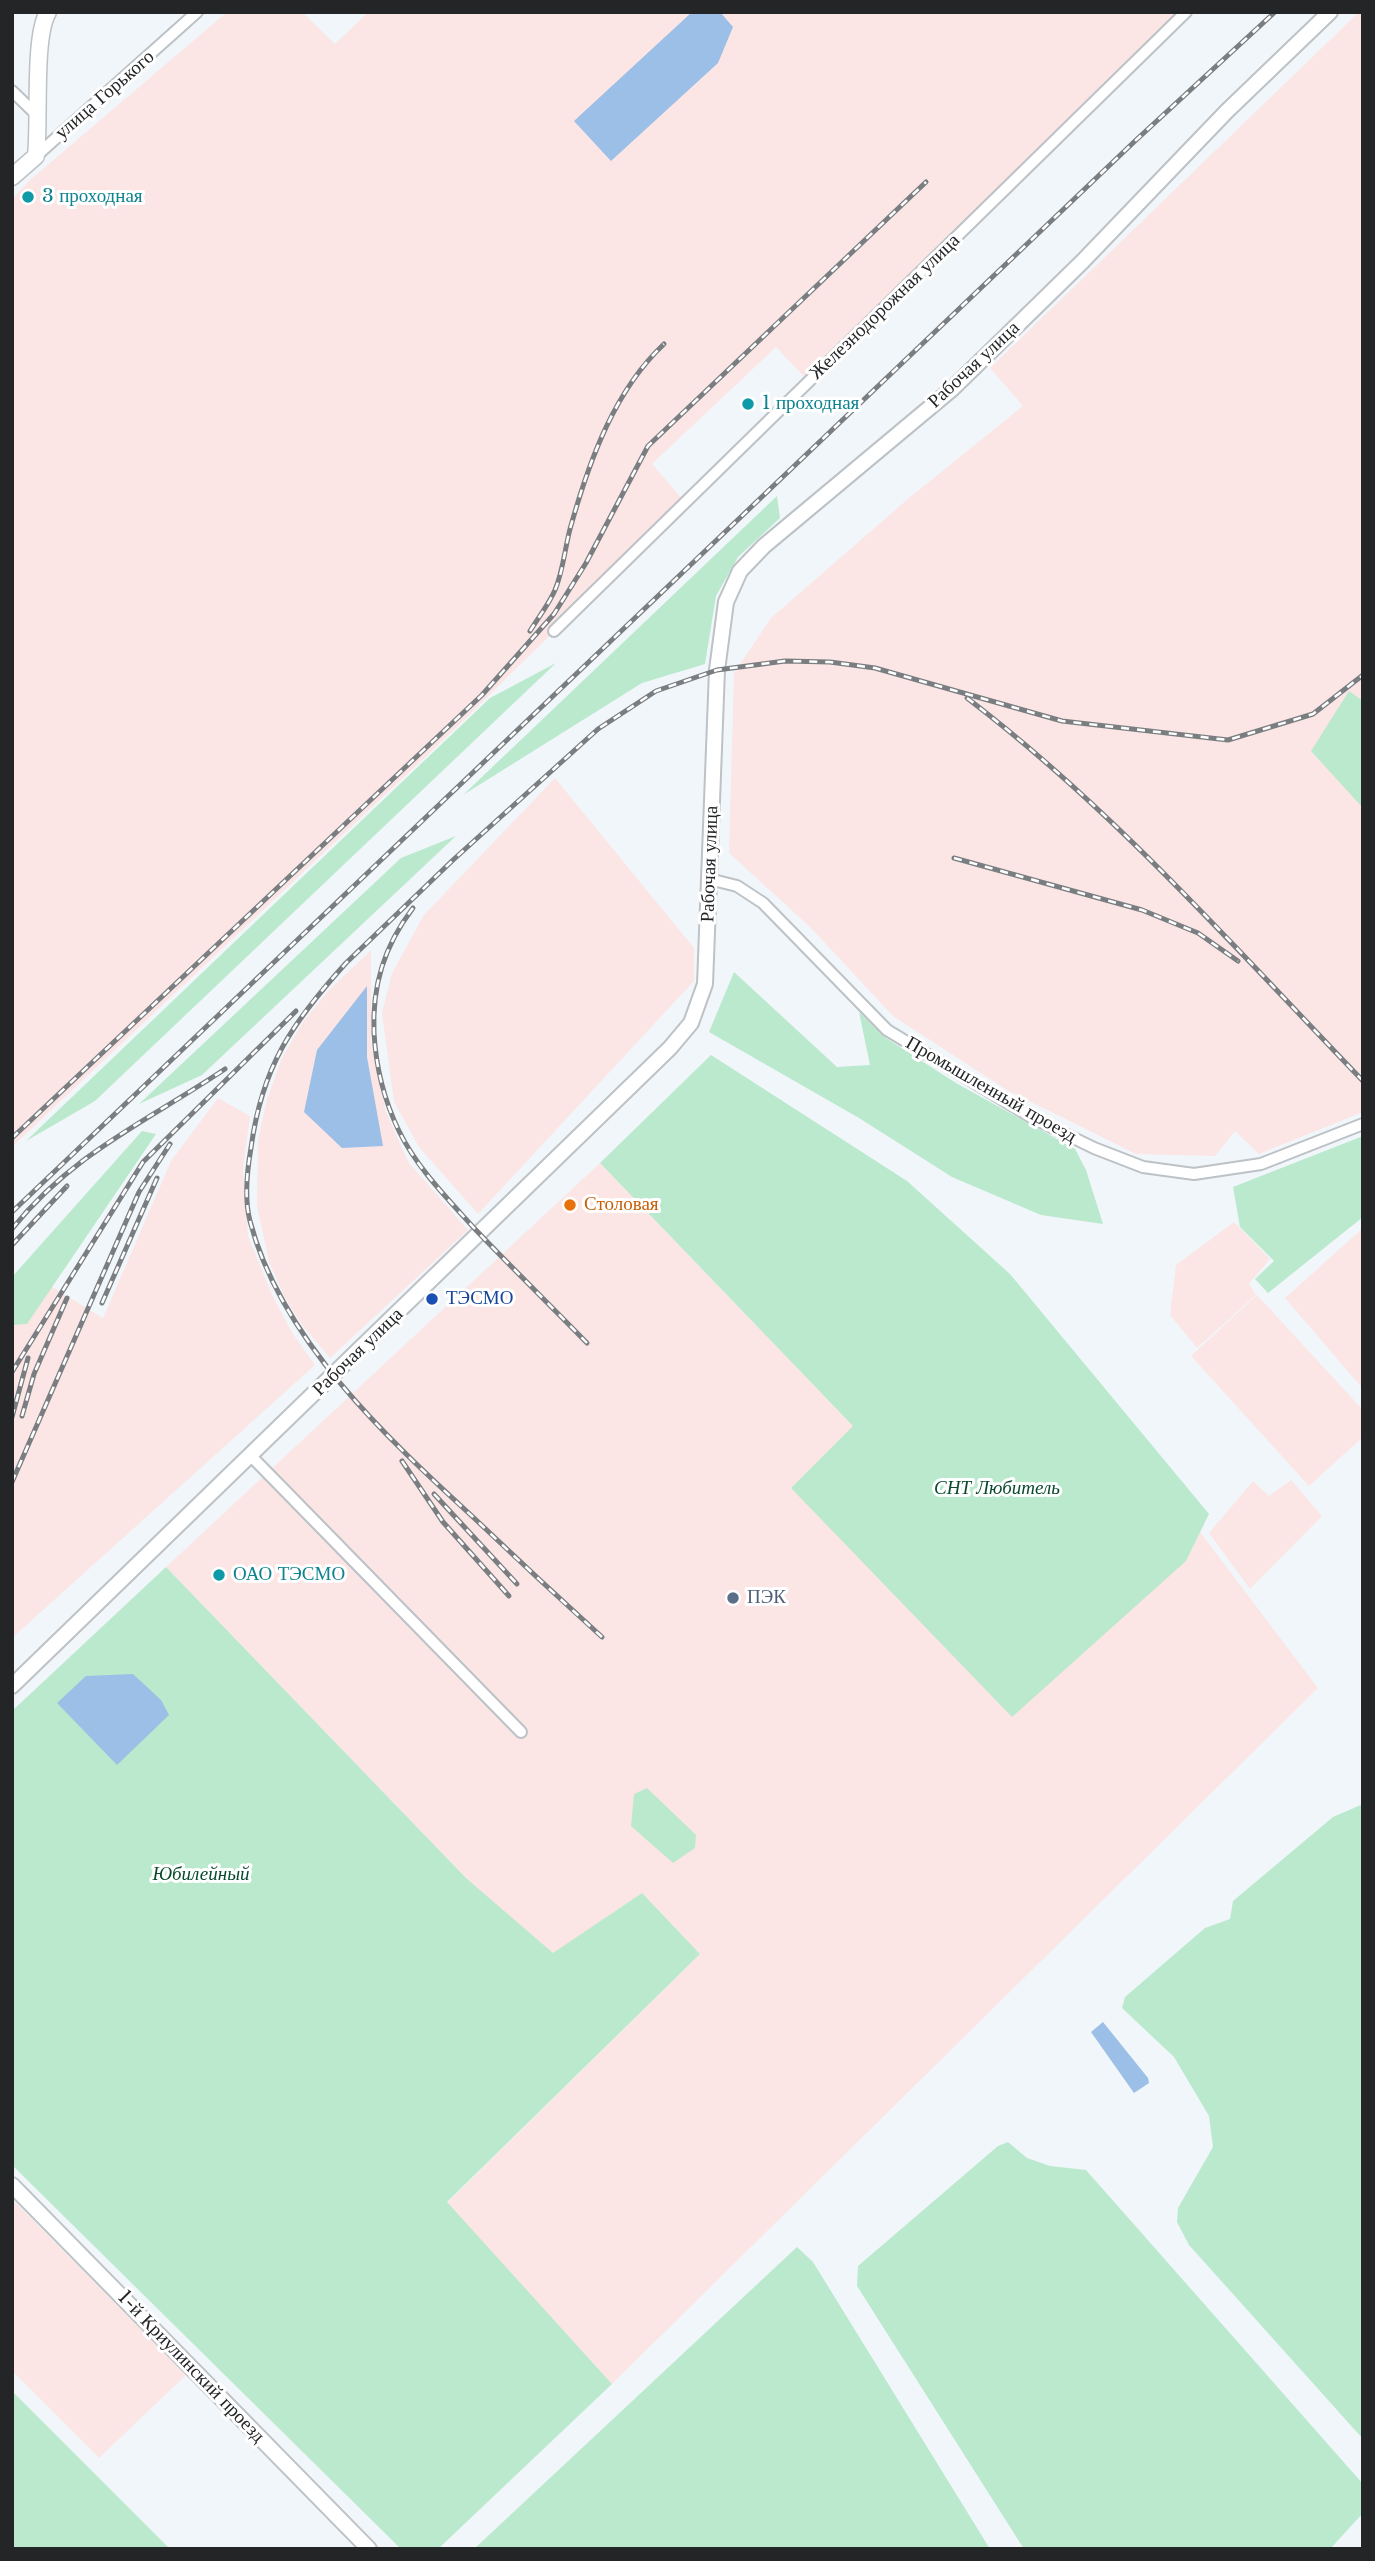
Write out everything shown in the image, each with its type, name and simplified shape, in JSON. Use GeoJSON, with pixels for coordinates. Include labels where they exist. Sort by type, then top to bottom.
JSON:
{"type":"FeatureCollection","features":[{"type":"Feature","properties":{"kind":"main road"},"geometry":{"type":"LineString","coordinates":[[36,156],[40,118],[41,30],[48,12]]}},
{"type":"Feature","properties":{"kind":"main road","name":"улица Горького"},"geometry":{"type":"LineString","coordinates":[[12,177],[36,156]]}},
{"type":"Feature","properties":{"kind":"street","name":"улица Горького"},"geometry":{"type":"LineString","coordinates":[[36,156],[197,12]]}},
{"type":"Feature","properties":{"kind":"street","name":"Железнодорожная улица"},"geometry":{"type":"LineString","coordinates":[[554,631],[1186,12]]}},
{"type":"Feature","properties":{"kind":"street","name":"Рабочая улица"},"geometry":{"type":"LineString","coordinates":[[12,1686],[662,1057],[691,1023],[705,984],[717,670],[726,602],[740,571],[764,545],[952,389],[1082,262],[1227,111],[1330,12]]}},
{"type":"Feature","properties":{"kind":"street"},"geometry":{"type":"LineString","coordinates":[[12,91],[40,118]]}},
{"type":"Feature","properties":{"kind":"street","name":"Промышленный проезд"},"geometry":{"type":"LineString","coordinates":[[709,879],[737,886],[763,904],[887,1030],[1033,1118],[1094,1148],[1143,1167],[1194,1174],[1261,1164],[1363,1124]]}},
{"type":"Feature","properties":{"kind":"street"},"geometry":{"type":"LineString","coordinates":[[251,1456],[521,1732]]}},
{"type":"Feature","properties":{"kind":"street","name":"1-й Криулинский проезд"},"geometry":{"type":"LineString","coordinates":[[12,2186],[369,2549]]}},
{"type":"Feature","properties":{"kind":"shaded area"},"geometry":{"type":"Polygon","coordinates":[[[227,12],[302,12],[335,44],[368,12],[1180,12],[810,383],[776,347],[652,464],[685,502],[458,726],[12,1147],[12,199],[30,180],[227,12]]]}},
{"type":"Feature","properties":{"kind":"shaded area"},"geometry":{"type":"Polygon","coordinates":[[[1359,12],[1363,12],[1363,1112],[1259,1154],[1235,1131],[1215,1156],[1136,1154],[1007,1090],[893,1016],[810,927],[729,853],[734,673],[771,618],[909,498],[1023,406],[990,368],[1359,12]]]}},
{"type":"Feature","properties":{"kind":"shaded area"},"geometry":{"type":"Polygon","coordinates":[[[555,778],[694,948],[694,981],[478,1214],[419,1147],[394,1102],[382,1013],[392,973],[424,915],[555,778]]]}},
{"type":"Feature","properties":{"kind":"shaded area"},"geometry":{"type":"Polygon","coordinates":[[[371,950],[371,1042],[386,1112],[409,1163],[468,1230],[330,1358],[302,1325],[285,1298],[269,1262],[257,1206],[258,1140],[267,1099],[282,1058],[303,1022],[329,990],[371,950]]]}},
{"type":"Feature","properties":{"kind":"shaded area"},"geometry":{"type":"Polygon","coordinates":[[[218,1098],[250,1116],[243,1168],[248,1236],[273,1297],[293,1334],[315,1365],[12,1638],[12,1307],[44,1282],[103,1318],[171,1161],[218,1098]]]}},
{"type":"Feature","properties":{"kind":"shaded area"},"geometry":{"type":"Polygon","coordinates":[[[600,1163],[854,1427],[791,1488],[1186,1561],[1200,1532],[1318,1688],[612,2384],[447,2203],[700,1954],[642,1893],[553,1954],[466,1878],[166,1567],[600,1163]]]}},
{"type":"Feature","properties":{"kind":"shaded area"},"geometry":{"type":"Polygon","coordinates":[[[1234,1222],[1270,1259],[1249,1284],[1256,1295],[1197,1348],[1170,1315],[1176,1265],[1234,1222]]]}},
{"type":"Feature","properties":{"kind":"shaded area"},"geometry":{"type":"Polygon","coordinates":[[[1363,1228],[1363,1389],[1285,1298],[1363,1228]]]}},
{"type":"Feature","properties":{"kind":"shaded area"},"geometry":{"type":"Polygon","coordinates":[[[1257,1295],[1363,1410],[1363,1437],[1309,1486],[1191,1356],[1257,1295]]]}},
{"type":"Feature","properties":{"kind":"shaded area"},"geometry":{"type":"Polygon","coordinates":[[[1291,1480],[1322,1516],[1250,1589],[1209,1533],[1253,1481],[1269,1496],[1291,1480]]]}},
{"type":"Feature","properties":{"kind":"shaded area"},"geometry":{"type":"Polygon","coordinates":[[[12,2199],[186,2375],[99,2458],[12,2371],[12,2199]]]}},
{"type":"Feature","properties":{"kind":"green space"},"geometry":{"type":"Polygon","coordinates":[[[777,496],[780,518],[738,557],[716,596],[705,664],[642,683],[463,795],[777,496]]]}},
{"type":"Feature","properties":{"kind":"green space"},"geometry":{"type":"Polygon","coordinates":[[[556,663],[95,1101],[26,1141],[490,698],[556,663]]]}},
{"type":"Feature","properties":{"kind":"green space"},"geometry":{"type":"Polygon","coordinates":[[[1349,691],[1363,701],[1363,808],[1311,751],[1349,691]]]}},
{"type":"Feature","properties":{"kind":"green space"},"geometry":{"type":"Polygon","coordinates":[[[456,836],[202,1075],[139,1104],[401,858],[456,836]]]}},
{"type":"Feature","properties":{"kind":"green space"},"geometry":{"type":"Polygon","coordinates":[[[734,972],[837,1067],[870,1065],[859,1012],[886,1038],[956,1083],[1075,1149],[1086,1170],[1103,1224],[1041,1215],[952,1177],[859,1118],[709,1032],[734,972]]]}},
{"type":"Feature","properties":{"kind":"green space","name":"СНТ Любитель"},"geometry":{"type":"Polygon","coordinates":[[[711,1055],[907,1181],[1010,1274],[1209,1514],[1186,1561],[1012,1717],[791,1488],[853,1426],[600,1163],[711,1055]]]}},
{"type":"Feature","properties":{"kind":"green space"},"geometry":{"type":"Polygon","coordinates":[[[142,1131],[156,1134],[27,1324],[12,1325],[12,1277],[142,1131]]]}},
{"type":"Feature","properties":{"kind":"green space"},"geometry":{"type":"Polygon","coordinates":[[[1363,1136],[1363,1217],[1268,1293],[1255,1279],[1274,1261],[1240,1227],[1233,1187],[1363,1136]]]}},
{"type":"Feature","properties":{"kind":"green space","name":"Юбилейный"},"geometry":{"type":"Polygon","coordinates":[[[166,1567],[466,1878],[553,1953],[642,1893],[700,1954],[447,2202],[612,2384],[438,2549],[401,2549],[12,2165],[12,1711],[166,1567]]]}},
{"type":"Feature","properties":{"kind":"green space"},"geometry":{"type":"Polygon","coordinates":[[[647,1788],[696,1835],[695,1848],[673,1863],[631,1826],[634,1794],[647,1788]]]}},
{"type":"Feature","properties":{"kind":"green space"},"geometry":{"type":"Polygon","coordinates":[[[1363,1804],[1363,2439],[1189,2245],[1177,2222],[1178,2208],[1213,2147],[1209,2116],[1174,2057],[1122,2008],[1125,1997],[1205,1928],[1230,1919],[1233,1901],[1333,1817],[1363,1804]]]}},
{"type":"Feature","properties":{"kind":"green space"},"geometry":{"type":"Polygon","coordinates":[[[1008,2142],[1027,2158],[1050,2166],[1086,2170],[1363,2484],[1363,2513],[1330,2549],[1024,2549],[857,2286],[858,2266],[998,2146],[1008,2142]]]}},
{"type":"Feature","properties":{"kind":"green space"},"geometry":{"type":"Polygon","coordinates":[[[797,2247],[813,2262],[990,2549],[474,2549],[797,2247]]]}},
{"type":"Feature","properties":{"kind":"green space"},"geometry":{"type":"Polygon","coordinates":[[[12,2391],[170,2549],[12,2549],[12,2391]]]}},
{"type":"Feature","properties":{"kind":"water"},"geometry":{"type":"Polygon","coordinates":[[[692,12],[720,12],[733,27],[718,63],[611,161],[574,121],[692,12]]]}},
{"type":"Feature","properties":{"kind":"water"},"geometry":{"type":"Polygon","coordinates":[[[367,986],[367,1057],[383,1146],[342,1148],[304,1112],[317,1050],[367,986]]]}},
{"type":"Feature","properties":{"kind":"water"},"geometry":{"type":"Polygon","coordinates":[[[133,1674],[161,1700],[169,1715],[117,1765],[57,1703],[86,1676],[133,1674]]]}},
{"type":"Feature","properties":{"kind":"water"},"geometry":{"type":"Polygon","coordinates":[[[1103,2022],[1148,2078],[1149,2083],[1134,2093],[1091,2032],[1103,2022]]]}},
{"type":"Feature","properties":{"kind":"railway"},"geometry":{"type":"LineString","coordinates":[[12,1212],[1135,141],[1275,12]]}},
{"type":"Feature","properties":{"kind":"railway"},"geometry":{"type":"LineString","coordinates":[[12,1138],[482,695],[554,614],[586,563],[648,446],[926,182]]}},
{"type":"Feature","properties":{"kind":"railway"},"geometry":{"type":"LineString","coordinates":[[530,631],[558,582],[579,498],[606,427],[631,382],[664,344]]}},
{"type":"Feature","properties":{"kind":"railway"},"geometry":{"type":"LineString","coordinates":[[602,1637],[373,1420],[312,1346],[286,1306],[265,1265],[250,1221],[247,1203],[248,1166],[256,1119],[263,1093],[282,1047],[310,1006],[346,963],[453,860],[598,729],[656,691],[717,670],[785,661],[830,662],[875,668],[1062,721],[1228,740],[1313,714],[1363,675]]}},
{"type":"Feature","properties":{"kind":"railway"},"geometry":{"type":"LineString","coordinates":[[967,698],[1021,741],[1123,833],[1363,1081]]}},
{"type":"Feature","properties":{"kind":"railway"},"geometry":{"type":"LineString","coordinates":[[954,858],[1142,910],[1198,933],[1238,961]]}},
{"type":"Feature","properties":{"kind":"railway"},"geometry":{"type":"LineString","coordinates":[[413,908],[387,952],[375,999],[374,1033],[377,1059],[385,1096],[394,1119],[406,1145],[443,1194],[587,1343]]}},
{"type":"Feature","properties":{"kind":"railway"},"geometry":{"type":"LineString","coordinates":[[12,1372],[143,1162],[296,1011]]}},
{"type":"Feature","properties":{"kind":"railway"},"geometry":{"type":"LineString","coordinates":[[12,1229],[60,1179],[86,1159],[225,1069]]}},
{"type":"Feature","properties":{"kind":"railway"},"geometry":{"type":"LineString","coordinates":[[12,1482],[139,1192],[170,1144]]}},
{"type":"Feature","properties":{"kind":"railway"},"geometry":{"type":"LineString","coordinates":[[102,1303],[157,1178]]}},
{"type":"Feature","properties":{"kind":"railway"},"geometry":{"type":"LineString","coordinates":[[12,1245],[67,1186]]}},
{"type":"Feature","properties":{"kind":"railway"},"geometry":{"type":"LineString","coordinates":[[22,1416],[34,1374],[67,1298]]}},
{"type":"Feature","properties":{"kind":"railway"},"geometry":{"type":"LineString","coordinates":[[12,1417],[28,1358]]}},
{"type":"Feature","properties":{"kind":"railway"},"geometry":{"type":"LineString","coordinates":[[402,1461],[443,1522],[509,1596]]}},
{"type":"Feature","properties":{"kind":"railway"},"geometry":{"type":"LineString","coordinates":[[434,1494],[517,1584]]}},
{"type":"Feature","properties":{"kind":"place","name":"3 проходная"},"geometry":{"type":"Point","coordinates":[28,197]}},
{"type":"Feature","properties":{"kind":"place","name":"1 проходная"},"geometry":{"type":"Point","coordinates":[748,404]}},
{"type":"Feature","properties":{"kind":"place","name":"Столовая"},"geometry":{"type":"Point","coordinates":[570,1205]}},
{"type":"Feature","properties":{"kind":"place","name":"ТЭСМО"},"geometry":{"type":"Point","coordinates":[432,1299]}},
{"type":"Feature","properties":{"kind":"place","name":"ОАО ТЭСМО"},"geometry":{"type":"Point","coordinates":[219,1575]}},
{"type":"Feature","properties":{"kind":"place","name":"ПЭК"},"geometry":{"type":"Point","coordinates":[733,1598]}}]}
